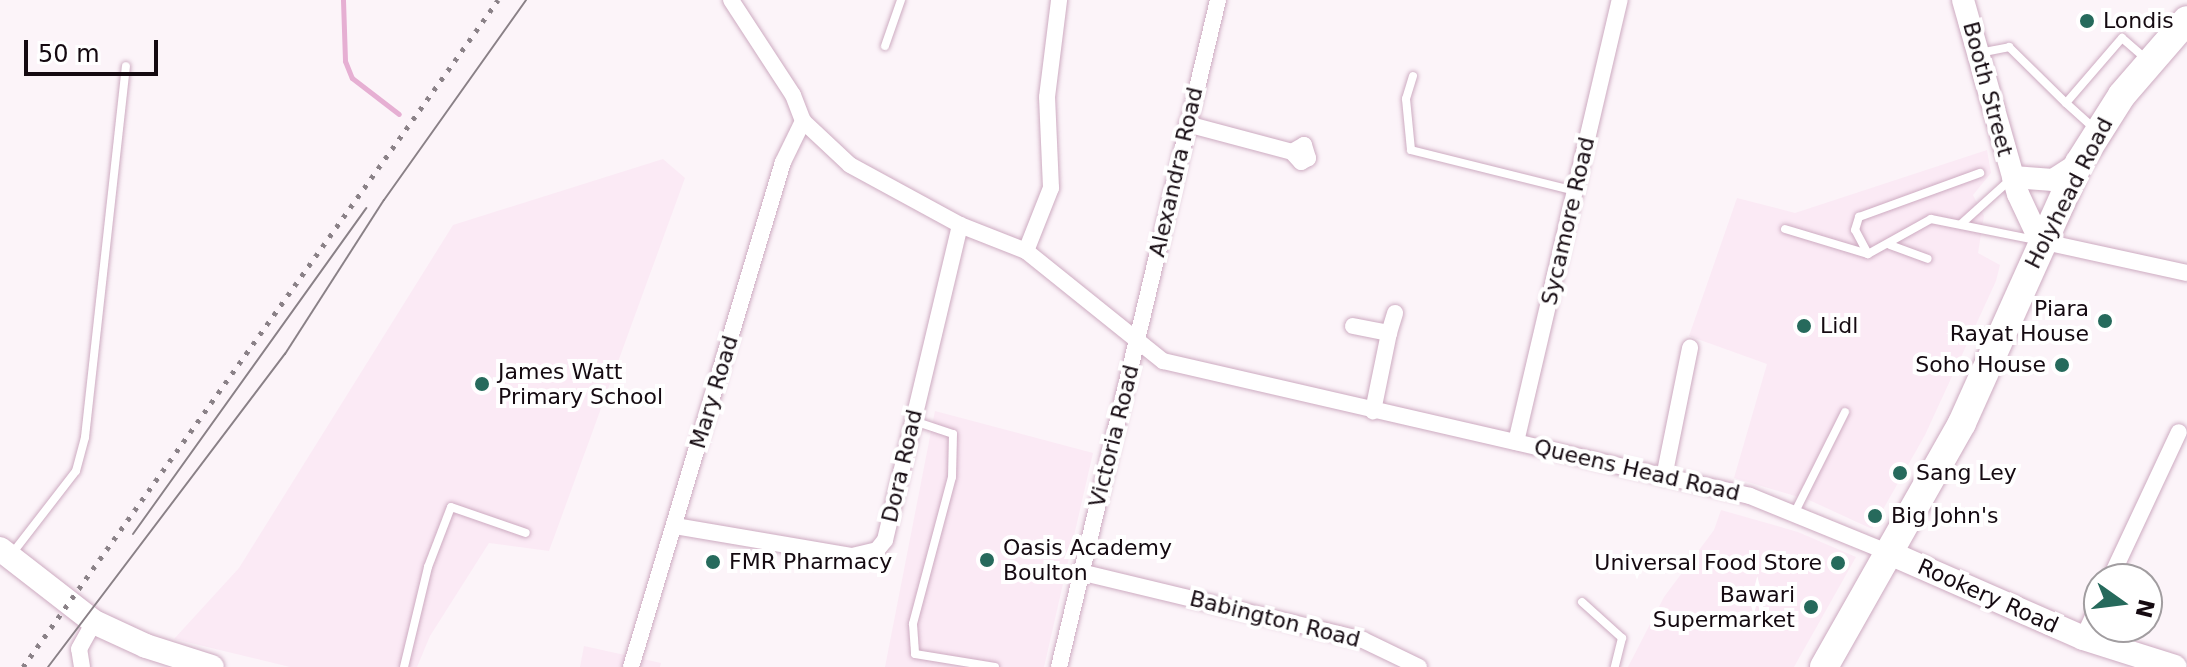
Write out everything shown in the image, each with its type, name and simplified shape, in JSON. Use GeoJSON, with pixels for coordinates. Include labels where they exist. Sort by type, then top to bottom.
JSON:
{"type":"FeatureCollection","features":[{"type":"Feature","properties":{"kind":"highway","name":"Holyhead Road"},"geometry":{"type":"LineString","coordinates":[[1824,667],[1892,554],[1962,423],[2040,241],[2079,163],[2097,131],[2187,20]]}},
{"type":"Feature","properties":{"kind":"main road","name":"Booth Street"},"geometry":{"type":"LineString","coordinates":[[1963,0],[2013,177],[2040,241]]}},
{"type":"Feature","properties":{"kind":"main road","name":"Booth Street"},"geometry":{"type":"LineString","coordinates":[[2013,177],[2053,180],[2079,163]]}},
{"type":"Feature","properties":{"kind":"main road"},"geometry":{"type":"LineString","coordinates":[[5,553],[94,622],[146,646],[212,667]]}},
{"type":"Feature","properties":{"kind":"main road","name":"Rookery Road"},"geometry":{"type":"LineString","coordinates":[[1892,554],[2083,638]]}},
{"type":"Feature","properties":{"kind":"main road","name":"Rookery Road"},"geometry":{"type":"LineString","coordinates":[[2099,643],[2175,667]]}},
{"type":"Feature","properties":{"kind":"street"},"geometry":{"type":"LineString","coordinates":[[1026,251],[1051,188],[1047,97],[1059,0]]}},
{"type":"Feature","properties":{"kind":"street","name":"Alexandra Road"},"geometry":{"type":"LineString","coordinates":[[1136,345],[1218,0]]}},
{"type":"Feature","properties":{"kind":"street","name":"Sycamore Road"},"geometry":{"type":"LineString","coordinates":[[1516,442],[1620,0]]}},
{"type":"Feature","properties":{"kind":"street","name":"Queens Head Road"},"geometry":{"type":"LineString","coordinates":[[736,1],[793,95],[803,121],[850,165],[960,225],[1026,251],[1136,345],[1163,361],[1750,496],[1892,554]]}},
{"type":"Feature","properties":{"kind":"street","name":"Mary Road"},"geometry":{"type":"LineString","coordinates":[[631,667],[783,162],[803,121]]}},
{"type":"Feature","properties":{"kind":"street"},"geometry":{"type":"LineString","coordinates":[[1187,124],[1292,152]]}},
{"type":"Feature","properties":{"kind":"street","name":"Dora Road"},"geometry":{"type":"LineString","coordinates":[[675,526],[864,556],[885,540],[960,225]]}},
{"type":"Feature","properties":{"kind":"street"},"geometry":{"type":"LineString","coordinates":[[2040,241],[2187,273]]}},
{"type":"Feature","properties":{"kind":"street"},"geometry":{"type":"LineString","coordinates":[[1373,411],[1395,313]]}},
{"type":"Feature","properties":{"kind":"street"},"geometry":{"type":"LineString","coordinates":[[1353,326],[1389,333]]}},
{"type":"Feature","properties":{"kind":"street","name":"Victoria Road"},"geometry":{"type":"LineString","coordinates":[[1059,667],[1136,345]]}},
{"type":"Feature","properties":{"kind":"street"},"geometry":{"type":"LineString","coordinates":[[1664,477],[1690,348]]}},
{"type":"Feature","properties":{"kind":"street"},"geometry":{"type":"LineString","coordinates":[[2118,563],[2179,432]]}},
{"type":"Feature","properties":{"kind":"street","name":"Babington Road"},"geometry":{"type":"LineString","coordinates":[[1080,572],[1363,640],[1419,667]]}},
{"type":"Feature","properties":{"kind":"street"},"geometry":{"type":"LineString","coordinates":[[82,667],[79,649],[94,622]]}},
{"type":"Feature","properties":{"kind":"lane"},"geometry":{"type":"LineString","coordinates":[[885,46],[901,0]]}},
{"type":"Feature","properties":{"kind":"lane"},"geometry":{"type":"LineString","coordinates":[[2066,103],[2122,38],[2150,63]]}},
{"type":"Feature","properties":{"kind":"lane"},"geometry":{"type":"LineString","coordinates":[[1978,53],[2009,47],[2097,131]]}},
{"type":"Feature","properties":{"kind":"lane"},"geometry":{"type":"LineString","coordinates":[[5,553],[60,497],[76,471],[85,437],[126,66]]}},
{"type":"Feature","properties":{"kind":"lane"},"geometry":{"type":"LineString","coordinates":[[1413,76],[1406,99],[1411,150],[1577,192]]}},
{"type":"Feature","properties":{"kind":"lane"},"geometry":{"type":"LineString","coordinates":[[1868,254],[1855,230],[1859,217],[1980,173]]}},
{"type":"Feature","properties":{"kind":"lane"},"geometry":{"type":"LineString","coordinates":[[1961,224],[2013,177]]}},
{"type":"Feature","properties":{"kind":"lane"},"geometry":{"type":"LineString","coordinates":[[1785,229],[1868,254],[1890,245],[1919,222],[1961,224],[2040,241]]}},
{"type":"Feature","properties":{"kind":"lane"},"geometry":{"type":"LineString","coordinates":[[1890,245],[1928,259]]}},
{"type":"Feature","properties":{"kind":"lane"},"geometry":{"type":"LineString","coordinates":[[1794,514],[1845,412]]}},
{"type":"Feature","properties":{"kind":"lane"},"geometry":{"type":"LineString","coordinates":[[913,421],[953,434],[952,477],[913,624],[915,654],[995,667]]}},
{"type":"Feature","properties":{"kind":"lane"},"geometry":{"type":"LineString","coordinates":[[404,667],[428,567],[451,507],[526,533]]}},
{"type":"Feature","properties":{"kind":"lane"},"geometry":{"type":"LineString","coordinates":[[1582,602],[1618,630],[1622,646],[1615,667]]}},
{"type":"Feature","properties":{"kind":"shaded area"},"geometry":{"type":"Polygon","coordinates":[[[1987,150],[1991,173],[1973,195],[1984,216],[1978,253],[2000,265],[1996,281],[1925,435],[1872,529],[1809,500],[1734,478],[1767,364],[1689,336],[1737,198],[1795,213],[1987,150]]]}},
{"type":"Feature","properties":{"kind":"shaded area","name":"James Watt Primary School"},"geometry":{"type":"Polygon","coordinates":[[[663,159],[685,178],[549,551],[489,543],[430,636],[417,667],[290,667],[174,639],[239,568],[453,225],[663,159]]]}},
{"type":"Feature","properties":{"kind":"shaded area","name":"Oasis Academy Boulton"},"geometry":{"type":"Polygon","coordinates":[[[935,411],[1093,453],[1044,667],[885,667],[935,411]]]}},
{"type":"Feature","properties":{"kind":"shaded area"},"geometry":{"type":"Polygon","coordinates":[[[1721,510],[1798,532],[1856,557],[1794,667],[1628,667],[1664,597],[1714,530],[1721,510]]]}},
{"type":"Feature","properties":{"kind":"shaded area"},"geometry":{"type":"Polygon","coordinates":[[[584,646],[661,663],[660,667],[580,667],[584,646]]]}},
{"type":"Feature","properties":{"kind":"waterway"},"geometry":{"type":"LineString","coordinates":[[343,0],[345,61],[352,78],[399,114]]}},
{"type":"Feature","properties":{"kind":"tram line"},"geometry":{"type":"LineString","coordinates":[[48,667],[285,354],[384,200],[526,0]]}},
{"type":"Feature","properties":{"kind":"tram line"},"geometry":{"type":"LineString","coordinates":[[133,534],[366,208]]}},
{"type":"Feature","properties":{"kind":"railway"},"geometry":{"type":"LineString","coordinates":[[23,667],[498,0]]}},
{"type":"Feature","properties":{"kind":"place","name":"Londis"},"geometry":{"type":"Point","coordinates":[2087,21]}},
{"type":"Feature","properties":{"kind":"place","name":"Piara Rayat House"},"geometry":{"type":"Point","coordinates":[2105,321]}},
{"type":"Feature","properties":{"kind":"place","name":"Lidl"},"geometry":{"type":"Point","coordinates":[1804,326]}},
{"type":"Feature","properties":{"kind":"place","name":"Soho House"},"geometry":{"type":"Point","coordinates":[2062,365]}},
{"type":"Feature","properties":{"kind":"place","name":"James Watt Primary School"},"geometry":{"type":"Point","coordinates":[482,384]}},
{"type":"Feature","properties":{"kind":"place","name":"Sang Ley"},"geometry":{"type":"Point","coordinates":[1900,473]}},
{"type":"Feature","properties":{"kind":"place","name":"Big John's"},"geometry":{"type":"Point","coordinates":[1875,516]}},
{"type":"Feature","properties":{"kind":"place","name":"Oasis Academy Boulton"},"geometry":{"type":"Point","coordinates":[987,560]}},
{"type":"Feature","properties":{"kind":"place","name":"FMR Pharmacy"},"geometry":{"type":"Point","coordinates":[713,562]}},
{"type":"Feature","properties":{"kind":"place","name":"Universal Food Store"},"geometry":{"type":"Point","coordinates":[1838,563]}},
{"type":"Feature","properties":{"kind":"place","name":"Bawari Supermarket"},"geometry":{"type":"Point","coordinates":[1811,607]}}]}
